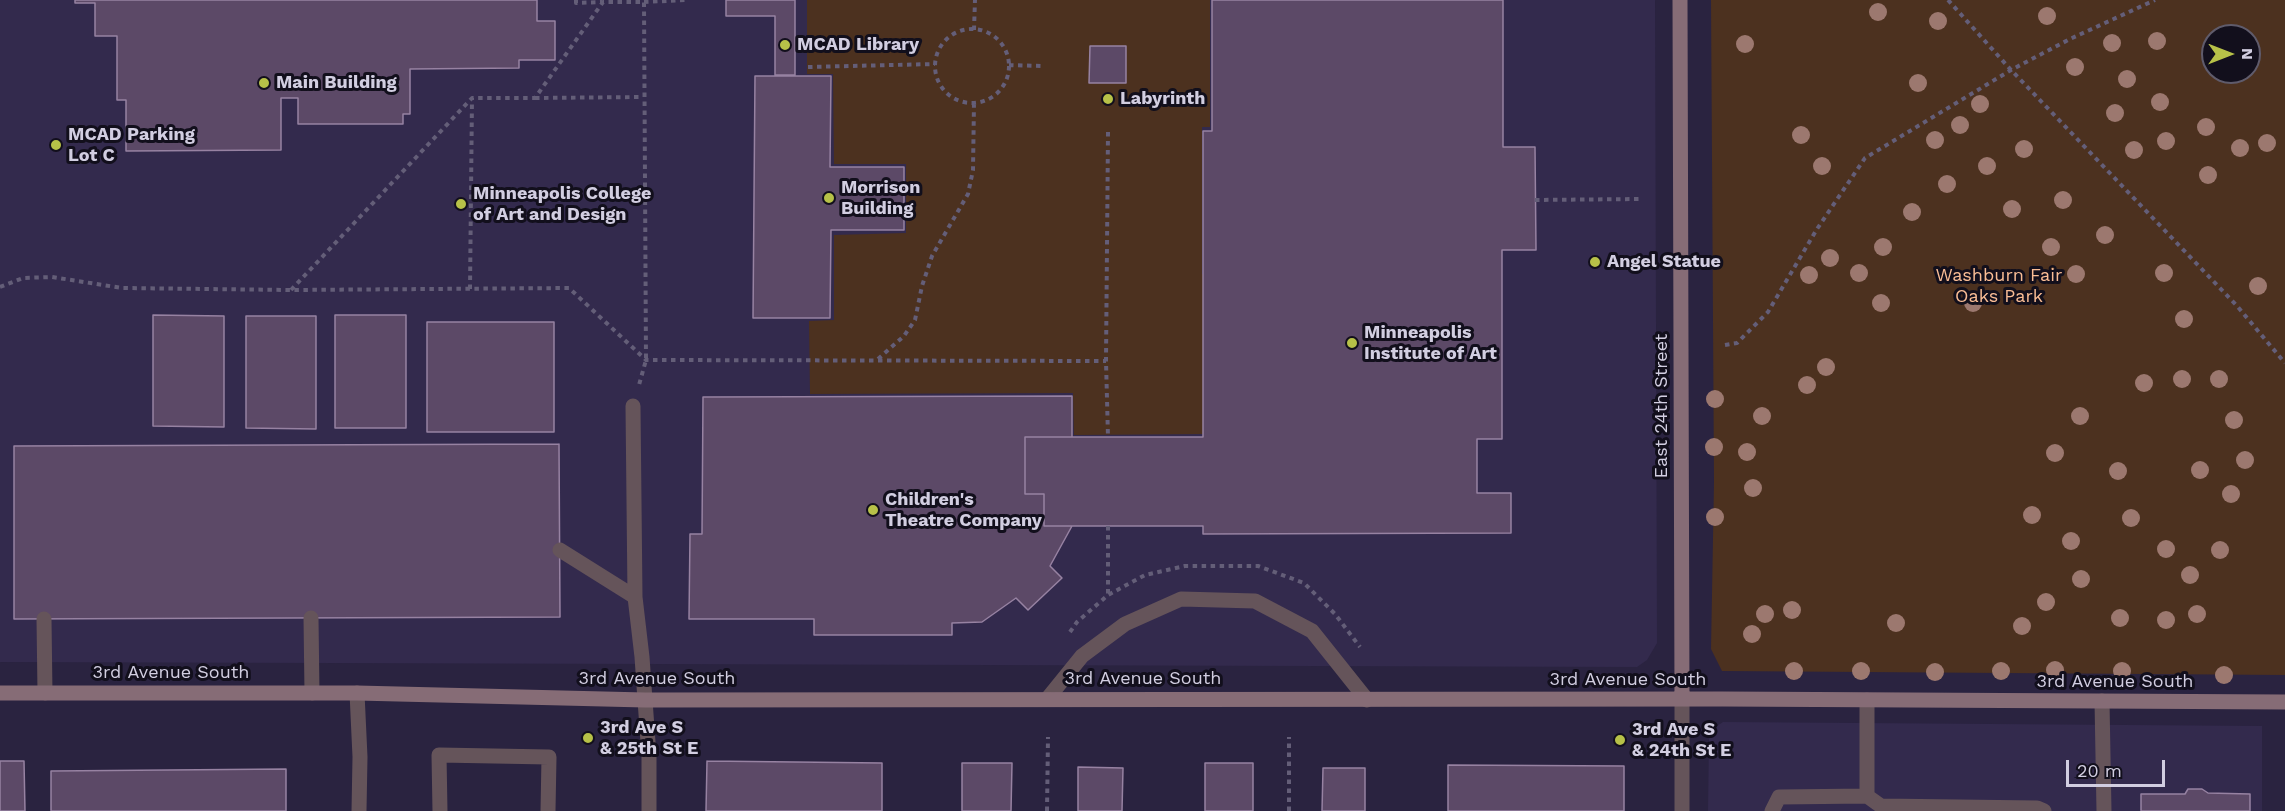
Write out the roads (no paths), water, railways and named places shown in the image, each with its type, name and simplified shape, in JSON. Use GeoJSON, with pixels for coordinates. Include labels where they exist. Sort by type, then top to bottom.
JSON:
{"type":"FeatureCollection","features":[{"type":"Feature","properties":{"kind":"street","name":"East 24th Street"},"geometry":{"type":"LineString","coordinates":[[1680,0],[1682,811]]}},
{"type":"Feature","properties":{"kind":"street"},"geometry":{"type":"LineString","coordinates":[[633,406],[635,597],[650,756],[649,811]]}},
{"type":"Feature","properties":{"kind":"street"},"geometry":{"type":"LineString","coordinates":[[560,550],[635,597]]}},
{"type":"Feature","properties":{"kind":"street"},"geometry":{"type":"LineString","coordinates":[[1048,698],[1082,656],[1125,624],[1181,599],[1256,601],[1312,631],[1366,700]]}},
{"type":"Feature","properties":{"kind":"street"},"geometry":{"type":"LineString","coordinates":[[311,618],[312,693]]}},
{"type":"Feature","properties":{"kind":"street"},"geometry":{"type":"LineString","coordinates":[[44,619],[45,693]]}},
{"type":"Feature","properties":{"kind":"street","name":"3rd Avenue South"},"geometry":{"type":"LineString","coordinates":[[0,693],[357,693],[645,700],[1048,698],[2285,702]]}},
{"type":"Feature","properties":{"kind":"street"},"geometry":{"type":"LineString","coordinates":[[357,693],[360,757],[359,811]]}},
{"type":"Feature","properties":{"kind":"street"},"geometry":{"type":"LineString","coordinates":[[1867,700],[1867,796]]}},
{"type":"Feature","properties":{"kind":"street"},"geometry":{"type":"LineString","coordinates":[[2102,701],[2104,811]]}},
{"type":"Feature","properties":{"kind":"street"},"geometry":{"type":"LineString","coordinates":[[440,811],[440,755],[549,757],[548,811]]}},
{"type":"Feature","properties":{"kind":"street"},"geometry":{"type":"LineString","coordinates":[[1772,811],[1779,797],[1867,796],[1881,806],[2037,808],[2044,811]]}},
{"type":"Feature","properties":{"kind":"place","name":"MCAD Library"},"geometry":{"type":"Point","coordinates":[785,45]}},
{"type":"Feature","properties":{"kind":"place","name":"Main Building"},"geometry":{"type":"Point","coordinates":[264,83]}},
{"type":"Feature","properties":{"kind":"place","name":"Labyrinth"},"geometry":{"type":"Point","coordinates":[1108,99]}},
{"type":"Feature","properties":{"kind":"place","name":"MCAD Parking Lot C"},"geometry":{"type":"Point","coordinates":[56,145]}},
{"type":"Feature","properties":{"kind":"place","name":"Morrison Building"},"geometry":{"type":"Point","coordinates":[829,198]}},
{"type":"Feature","properties":{"kind":"place","name":"Minneapolis College of Art and Design"},"geometry":{"type":"Point","coordinates":[461,204]}},
{"type":"Feature","properties":{"kind":"place","name":"Angel Statue"},"geometry":{"type":"Point","coordinates":[1595,262]}},
{"type":"Feature","properties":{"kind":"place","name":"Minneapolis Institute of Art"},"geometry":{"type":"Point","coordinates":[1352,343]}},
{"type":"Feature","properties":{"kind":"place","name":"Children's Theatre Company"},"geometry":{"type":"Point","coordinates":[873,510]}},
{"type":"Feature","properties":{"kind":"place","name":"3rd Ave S & 25th St E"},"geometry":{"type":"Point","coordinates":[588,738]}},
{"type":"Feature","properties":{"kind":"place","name":"3rd Ave S & 24th St E"},"geometry":{"type":"Point","coordinates":[1620,740]}},
{"type":"Feature","properties":{"kind":"park label","name":"Washburn Fair Oaks Park"},"geometry":{"type":"Point","coordinates":[1999,286]}}]}
